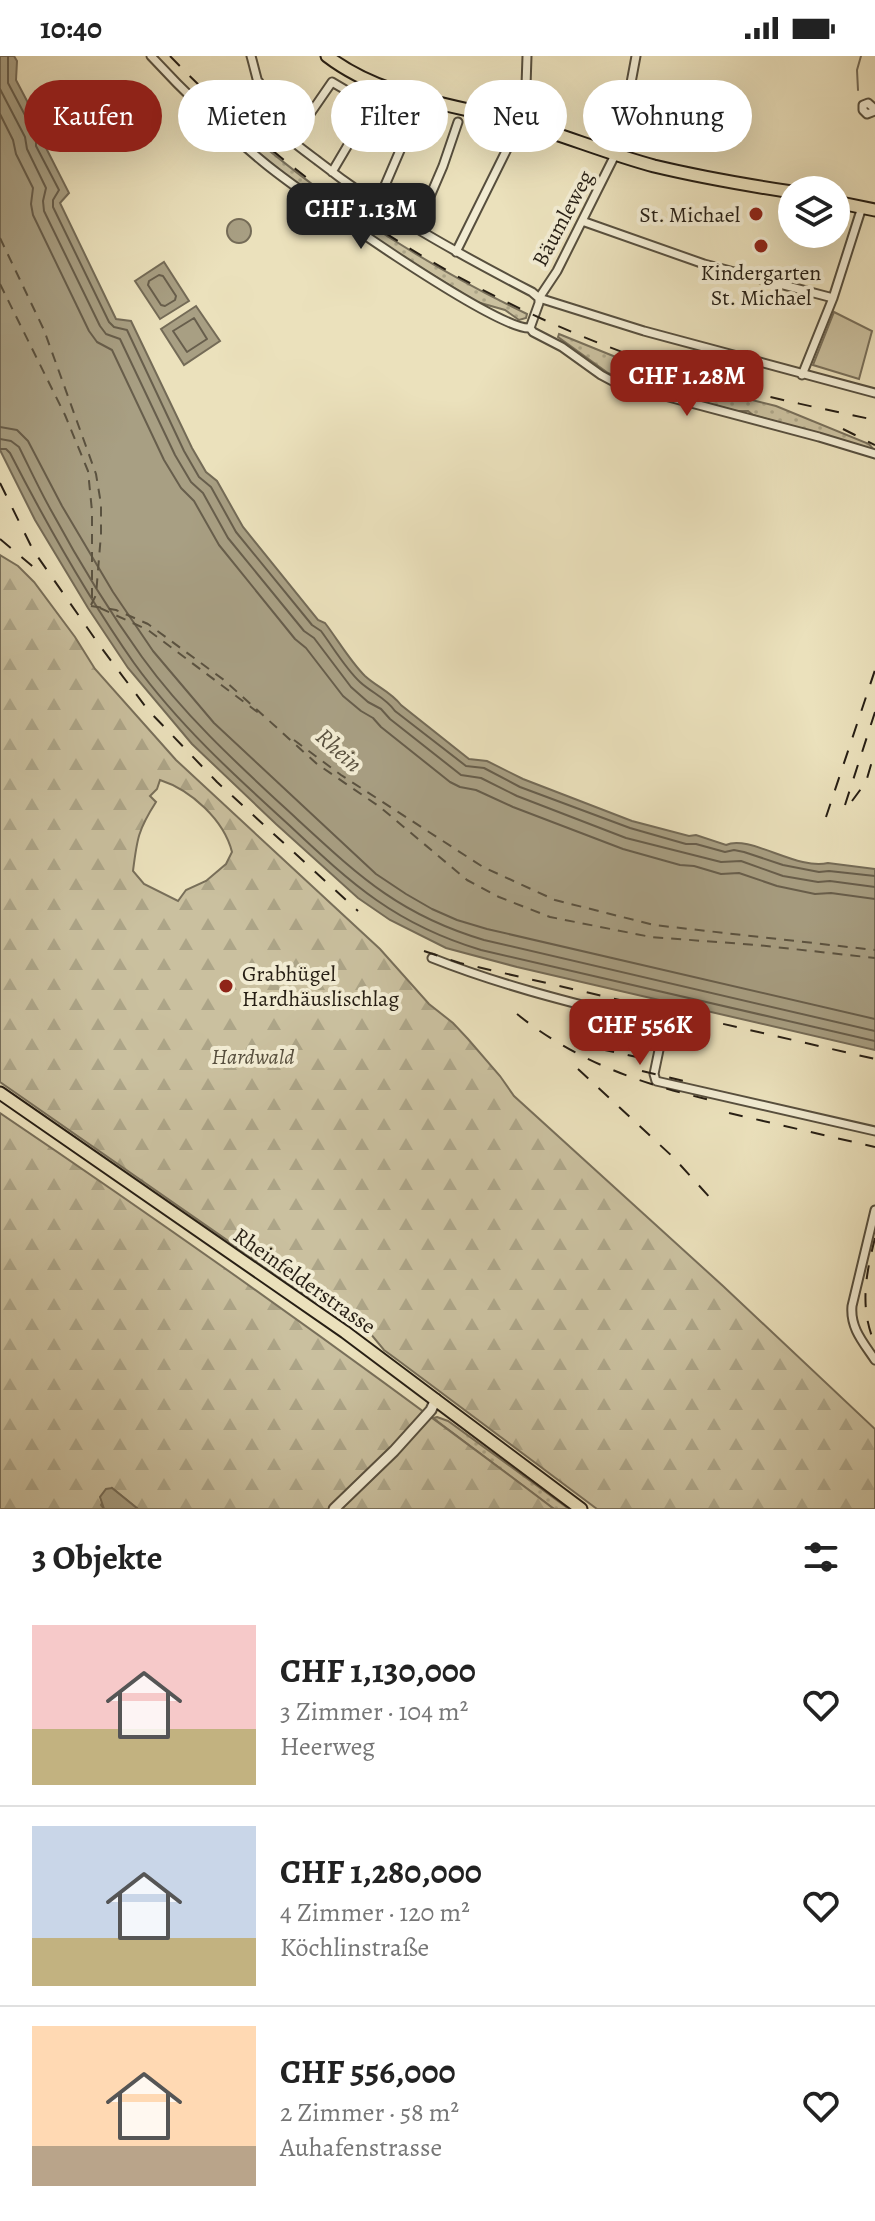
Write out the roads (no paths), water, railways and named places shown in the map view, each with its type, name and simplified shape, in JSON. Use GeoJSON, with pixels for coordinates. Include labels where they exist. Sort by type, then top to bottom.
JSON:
{"type":"FeatureCollection","features":[{"type":"Feature","properties":{"kind":"main road"},"geometry":{"type":"LineString","coordinates":[[327,56],[372,84],[464,109]]}},
{"type":"Feature","properties":{"kind":"main road"},"geometry":{"type":"LineString","coordinates":[[567,138],[655,166],[778,190]]}},
{"type":"Feature","properties":{"kind":"main road"},"geometry":{"type":"LineString","coordinates":[[850,205],[875,210]]}},
{"type":"Feature","properties":{"kind":"main road","name":"Rheinfelderstrasse"},"geometry":{"type":"LineString","coordinates":[[0,1093],[323,1316],[573,1509]]}},
{"type":"Feature","properties":{"kind":"main road","name":"Rheinfelderstrasse"},"geometry":{"type":"LineString","coordinates":[[0,1099],[334,1330],[581,1509]]}},
{"type":"Feature","properties":{"kind":"street"},"geometry":{"type":"LineString","coordinates":[[151,56],[178,85]]}},
{"type":"Feature","properties":{"kind":"street"},"geometry":{"type":"LineString","coordinates":[[251,56],[258,80]]}},
{"type":"Feature","properties":{"kind":"street"},"geometry":{"type":"LineString","coordinates":[[526,80],[527,56]]}},
{"type":"Feature","properties":{"kind":"street","name":"Bäumleweg"},"geometry":{"type":"LineString","coordinates":[[529,326],[539,298],[557,271],[619,147],[636,56]]}},
{"type":"Feature","properties":{"kind":"street"},"geometry":{"type":"LineString","coordinates":[[315,107],[331,83]]}},
{"type":"Feature","properties":{"kind":"street"},"geometry":{"type":"LineString","coordinates":[[416,229],[458,122]]}},
{"type":"Feature","properties":{"kind":"street"},"geometry":{"type":"LineString","coordinates":[[253,152],[343,221],[431,279],[524,329],[529,326],[533,332],[562,347],[616,383],[875,454]]}},
{"type":"Feature","properties":{"kind":"street"},"geometry":{"type":"LineString","coordinates":[[307,152],[416,229],[539,298],[644,331],[875,393]]}},
{"type":"Feature","properties":{"kind":"street"},"geometry":{"type":"LineString","coordinates":[[332,172],[344,152]]}},
{"type":"Feature","properties":{"kind":"street"},"geometry":{"type":"LineString","coordinates":[[377,204],[399,152]]}},
{"type":"Feature","properties":{"kind":"street"},"geometry":{"type":"LineString","coordinates":[[456,252],[506,152]]}},
{"type":"Feature","properties":{"kind":"street"},"geometry":{"type":"LineString","coordinates":[[802,375],[833,298],[862,207]]}},
{"type":"Feature","properties":{"kind":"street"},"geometry":{"type":"LineString","coordinates":[[582,221],[704,264],[833,298]]}},
{"type":"Feature","properties":{"kind":"street"},"geometry":{"type":"LineString","coordinates":[[432,958],[525,991],[664,1026],[654,1074],[656,1081],[875,1131]]}},
{"type":"Feature","properties":{"kind":"street"},"geometry":{"type":"LineString","coordinates":[[875,1210],[851,1315],[858,1334],[875,1360]]}},
{"type":"Feature","properties":{"kind":"street"},"geometry":{"type":"LineString","coordinates":[[334,1509],[394,1451],[434,1403]]}},
{"type":"Feature","properties":{"kind":"water","name":"Rhein"},"geometry":{"type":"Polygon","coordinates":[[[0,56],[14,56],[17,61],[16,80],[24,95],[24,152],[48,152],[69,193],[60,203],[116,319],[131,321],[192,448],[206,472],[217,481],[243,527],[318,620],[325,623],[360,670],[469,759],[487,761],[523,779],[632,821],[726,845],[747,844],[803,862],[875,869],[875,1050],[446,948],[390,920],[358,898],[192,744],[128,668],[35,520],[0,450],[0,56]]]}},
{"type":"Feature","properties":{"kind":"water"},"geometry":{"type":"Polygon","coordinates":[[[239,219],[247,223],[251,231],[247,239],[239,243],[231,239],[227,231],[231,223],[239,219]]]}},
{"type":"Feature","properties":{"kind":"water"},"geometry":{"type":"Polygon","coordinates":[[[164,262],[189,301],[160,319],[135,281],[164,262]]]}},
{"type":"Feature","properties":{"kind":"water"},"geometry":{"type":"Polygon","coordinates":[[[196,306],[220,341],[184,365],[161,329],[196,306]]]}},
{"type":"Feature","properties":{"kind":"water"},"geometry":{"type":"Polygon","coordinates":[[[112,1488],[138,1509],[104,1509],[100,1497],[106,1489],[112,1488]]]}},
{"type":"Feature","properties":{"kind":"waterway"},"geometry":{"type":"LineString","coordinates":[[858,90],[857,70],[861,56]]}},
{"type":"Feature","properties":{"kind":"railway"},"geometry":{"type":"LineString","coordinates":[[170,56],[224,109],[342,204],[471,284],[539,318],[681,372],[753,393],[875,420]]}},
{"type":"Feature","properties":{"kind":"railway"},"geometry":{"type":"LineString","coordinates":[[843,429],[875,445]]}},
{"type":"Feature","properties":{"kind":"railway"},"geometry":{"type":"LineString","coordinates":[[0,483],[33,550],[148,710],[217,782],[358,911]]}},
{"type":"Feature","properties":{"kind":"railway"},"geometry":{"type":"LineString","coordinates":[[0,539],[37,570]]}},
{"type":"Feature","properties":{"kind":"railway"},"geometry":{"type":"LineString","coordinates":[[826,817],[875,670]]}},
{"type":"Feature","properties":{"kind":"railway"},"geometry":{"type":"LineString","coordinates":[[845,805],[875,712]]}},
{"type":"Feature","properties":{"kind":"railway"},"geometry":{"type":"LineString","coordinates":[[852,801],[866,782],[875,751]]}},
{"type":"Feature","properties":{"kind":"railway"},"geometry":{"type":"LineString","coordinates":[[424,951],[460,963],[875,1059]]}},
{"type":"Feature","properties":{"kind":"railway"},"geometry":{"type":"LineString","coordinates":[[517,1014],[562,1045],[611,1069],[715,1101]]}},
{"type":"Feature","properties":{"kind":"railway"},"geometry":{"type":"LineString","coordinates":[[573,1043],[646,1059]]}},
{"type":"Feature","properties":{"kind":"railway"},"geometry":{"type":"LineString","coordinates":[[578,1069],[673,1157],[714,1202]]}},
{"type":"Feature","properties":{"kind":"railway"},"geometry":{"type":"LineString","coordinates":[[642,1071],[696,1084]]}},
{"type":"Feature","properties":{"kind":"railway"},"geometry":{"type":"LineString","coordinates":[[729,1113],[875,1147]]}},
{"type":"Feature","properties":{"kind":"railway"},"geometry":{"type":"LineString","coordinates":[[875,1238],[867,1278],[866,1304],[875,1344]]}},
{"type":"Feature","properties":{"kind":"place","name":"St. Michael"},"geometry":{"type":"Point","coordinates":[756,214]}},
{"type":"Feature","properties":{"kind":"place","name":"Kindergarten St. Michael"},"geometry":{"type":"Point","coordinates":[761,246]}},
{"type":"Feature","properties":{"kind":"place","name":"Grabhügel Hardhäuslischlag"},"geometry":{"type":"Point","coordinates":[226,986]}},
{"type":"Feature","properties":{"kind":"park label","name":"Hardwald"},"geometry":{"type":"Point","coordinates":[253,1056]}}]}
